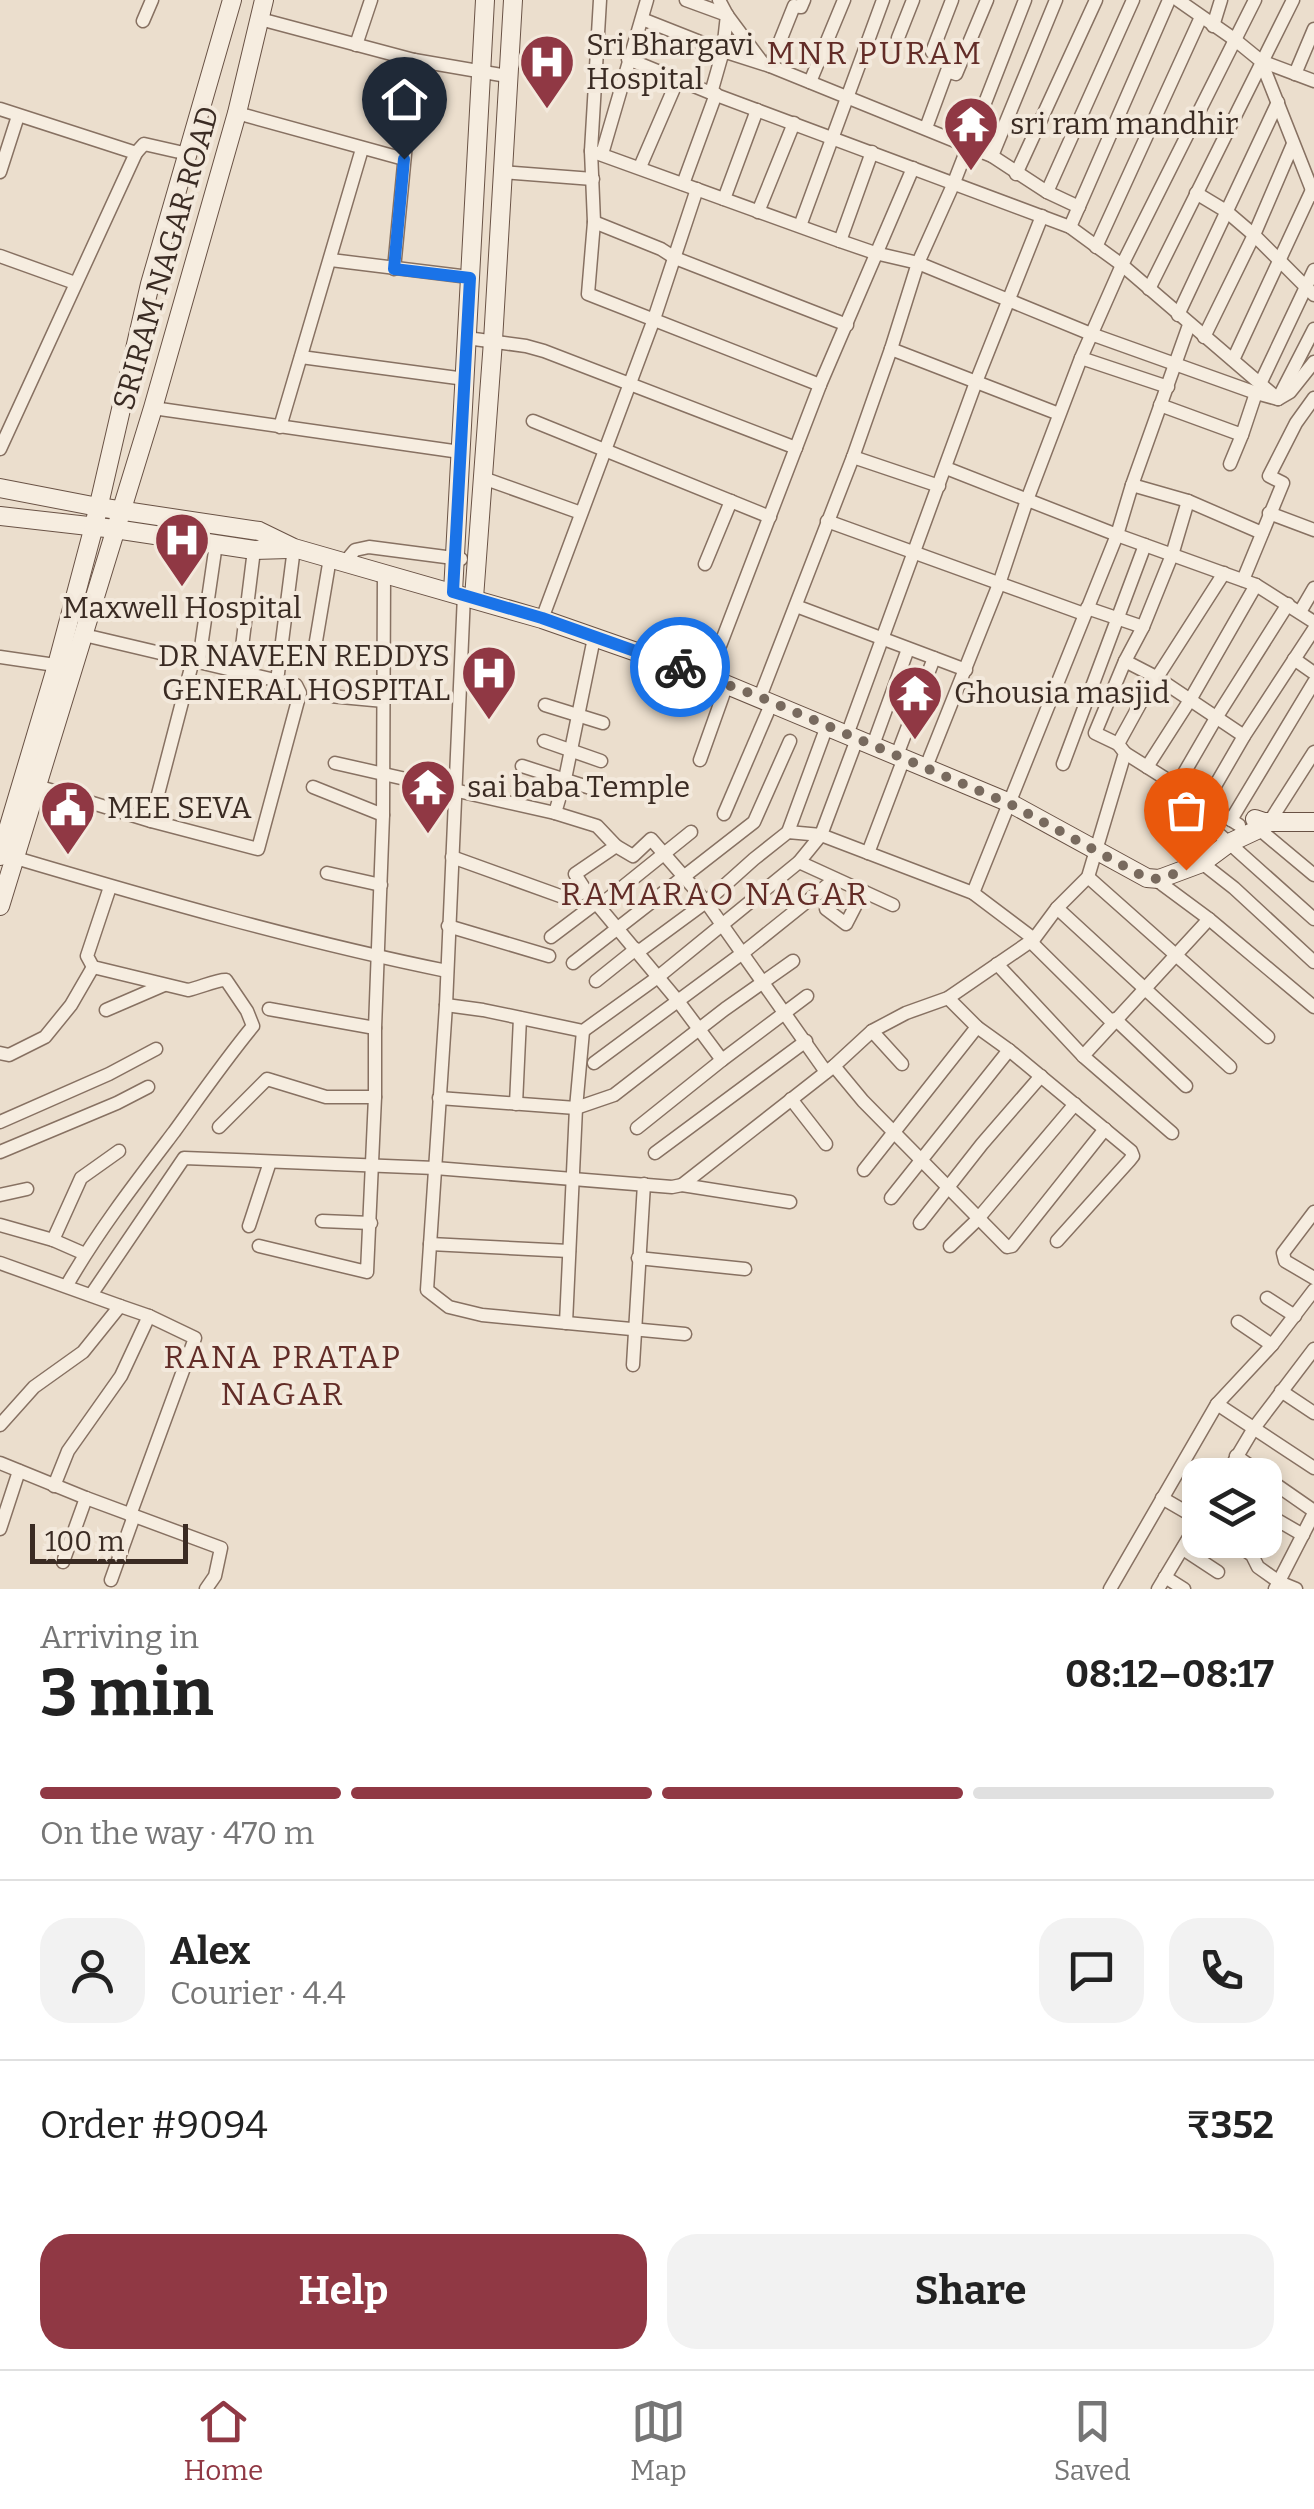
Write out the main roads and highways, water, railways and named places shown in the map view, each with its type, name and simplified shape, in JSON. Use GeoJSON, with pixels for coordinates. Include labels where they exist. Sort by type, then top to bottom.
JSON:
{"type":"FeatureCollection","features":[{"type":"Feature","properties":{"kind":"main road","name":"SRIRAM NAGAR ROAD"},"geometry":{"type":"LineString","coordinates":[[66,667],[98,506],[150,284],[232,0]]}},
{"type":"Feature","properties":{"kind":"main road","name":"SRIRAM NAGAR ROAD"},"geometry":{"type":"LineString","coordinates":[[66,667],[84,634],[153,408],[264,0]]}},
{"type":"Feature","properties":{"kind":"main road"},"geometry":{"type":"LineString","coordinates":[[464,595],[454,558],[485,0]]}},
{"type":"Feature","properties":{"kind":"main road"},"geometry":{"type":"LineString","coordinates":[[464,595],[477,563],[484,478],[512,0]]}},
{"type":"Feature","properties":{"kind":"main road"},"geometry":{"type":"LineString","coordinates":[[0,488],[98,506],[118,520],[216,544],[254,550],[294,548]]}},
{"type":"Feature","properties":{"kind":"main road"},"geometry":{"type":"LineString","coordinates":[[0,516],[94,526],[118,520],[259,531],[294,548],[542,618],[708,676],[926,767],[1010,804],[1146,878],[1202,863],[1230,831]]}},
{"type":"Feature","properties":{"kind":"main road"},"geometry":{"type":"LineString","coordinates":[[5,856],[37,786],[66,667]]}},
{"type":"Feature","properties":{"kind":"main road"},"geometry":{"type":"LineString","coordinates":[[0,906],[5,856],[66,667]]}},
{"type":"Feature","properties":{"kind":"main road"},"geometry":{"type":"LineString","coordinates":[[1135,872],[1186,858],[1230,831],[1313,821]]}},
{"type":"Feature","properties":{"kind":"place","name":"Sri Bhargavi Hospital"},"geometry":{"type":"Point","coordinates":[547,111]}},
{"type":"Feature","properties":{"kind":"place","name":"sri ram mandhir"},"geometry":{"type":"Point","coordinates":[971,173]}},
{"type":"Feature","properties":{"kind":"place","name":"Maxwell Hospital"},"geometry":{"type":"Point","coordinates":[182,589]}},
{"type":"Feature","properties":{"kind":"place","name":"DR NAVEEN REDDYS GENERAL HOSPITAL"},"geometry":{"type":"Point","coordinates":[489,722]}},
{"type":"Feature","properties":{"kind":"place","name":"Ghousia masjid"},"geometry":{"type":"Point","coordinates":[915,742]}},
{"type":"Feature","properties":{"kind":"place","name":"sai baba Temple"},"geometry":{"type":"Point","coordinates":[428,836]}},
{"type":"Feature","properties":{"kind":"place","name":"MEE SEVA"},"geometry":{"type":"Point","coordinates":[68,857]}},
{"type":"Feature","properties":{"kind":"district","name":"MNR PURAM"},"geometry":{"type":"Point","coordinates":[875,53]}},
{"type":"Feature","properties":{"kind":"district","name":"RAMARAO NAGAR"},"geometry":{"type":"Point","coordinates":[715,894]}},
{"type":"Feature","properties":{"kind":"district","name":"RANA PRATAP NAGAR"},"geometry":{"type":"Point","coordinates":[283,1376]}}]}
